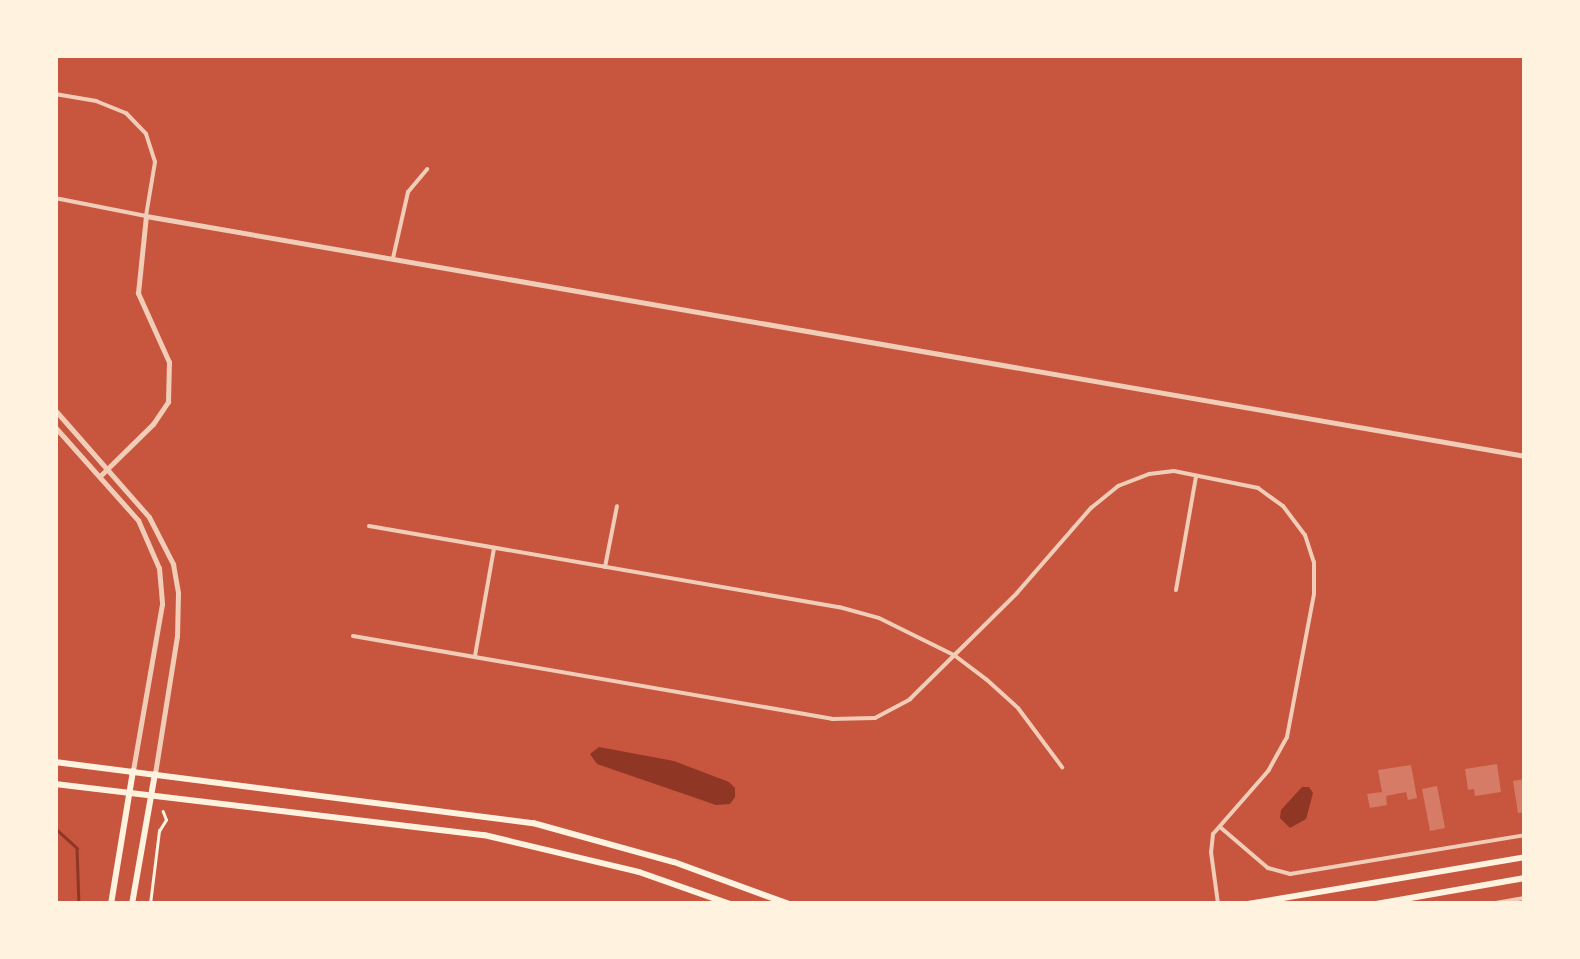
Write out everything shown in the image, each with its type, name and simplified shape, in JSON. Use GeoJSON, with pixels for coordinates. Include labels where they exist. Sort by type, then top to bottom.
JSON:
{"type":"FeatureCollection","features":[{"type":"Feature","properties":{"kind":"main road"},"geometry":{"type":"LineString","coordinates":[[55,762],[533,823],[674,862],[789,904]]}},
{"type":"Feature","properties":{"kind":"main road"},"geometry":{"type":"LineString","coordinates":[[111,904],[133,771]]}},
{"type":"Feature","properties":{"kind":"main road"},"geometry":{"type":"LineString","coordinates":[[132,904],[155,774]]}},
{"type":"Feature","properties":{"kind":"main road"},"geometry":{"type":"LineString","coordinates":[[55,784],[484,835],[621,867],[730,904]]}},
{"type":"Feature","properties":{"kind":"main road"},"geometry":{"type":"LineString","coordinates":[[1248,904],[1525,856]]}},
{"type":"Feature","properties":{"kind":"main road"},"geometry":{"type":"LineString","coordinates":[[1376,904],[1525,878]]}},
{"type":"Feature","properties":{"kind":"street"},"geometry":{"type":"LineString","coordinates":[[55,94],[112,105],[146,134],[154,162],[138,293],[168,362],[170,388],[161,414],[100,476]]}},
{"type":"Feature","properties":{"kind":"street"},"geometry":{"type":"LineString","coordinates":[[393,258],[408,192],[427,169]]}},
{"type":"Feature","properties":{"kind":"street"},"geometry":{"type":"LineString","coordinates":[[55,198],[1525,456]]}},
{"type":"Feature","properties":{"kind":"street"},"geometry":{"type":"LineString","coordinates":[[55,410],[158,531],[177,584],[178,636],[155,774]]}},
{"type":"Feature","properties":{"kind":"street"},"geometry":{"type":"LineString","coordinates":[[55,427],[149,537],[162,581],[160,622],[133,771]]}},
{"type":"Feature","properties":{"kind":"street"},"geometry":{"type":"LineString","coordinates":[[352,636],[849,720],[875,718],[898,707],[954,655],[1031,578],[1102,497],[1148,474],[1196,474],[1258,488],[1272,496],[1305,535],[1316,576],[1287,736],[1270,770],[1219,826],[1210,844],[1218,904]]}},
{"type":"Feature","properties":{"kind":"street"},"geometry":{"type":"LineString","coordinates":[[1176,590],[1196,474]]}},
{"type":"Feature","properties":{"kind":"street"},"geometry":{"type":"LineString","coordinates":[[605,568],[617,506]]}},
{"type":"Feature","properties":{"kind":"street"},"geometry":{"type":"LineString","coordinates":[[369,526],[839,607],[903,628],[954,655],[1018,708],[1062,766]]}},
{"type":"Feature","properties":{"kind":"street"},"geometry":{"type":"LineString","coordinates":[[475,656],[494,548]]}},
{"type":"Feature","properties":{"kind":"street"},"geometry":{"type":"LineString","coordinates":[[1219,826],[1268,868],[1290,874],[1525,835]]}},
{"type":"Feature","properties":{"kind":"street"},"geometry":{"type":"LineString","coordinates":[[1490,904],[1525,898]]}},
{"type":"Feature","properties":{"kind":"path"},"geometry":{"type":"LineString","coordinates":[[150,904],[159,832],[166,820],[162,812]]}},
{"type":"Feature","properties":{"kind":"shaded area"},"geometry":{"type":"Polygon","coordinates":[[[599,747],[674,761],[729,782],[735,788],[735,797],[730,804],[716,805],[597,764],[590,754],[599,747]]]}},
{"type":"Feature","properties":{"kind":"shaded area"},"geometry":{"type":"Polygon","coordinates":[[[1302,787],[1309,787],[1313,793],[1306,819],[1290,828],[1280,818],[1281,810],[1302,787]]]}},
{"type":"Feature","properties":{"kind":"building"},"geometry":{"type":"Polygon","coordinates":[[[1497,764],[1501,792],[1475,796],[1474,789],[1468,790],[1465,769],[1497,764]]]}},
{"type":"Feature","properties":{"kind":"building"},"geometry":{"type":"Polygon","coordinates":[[[1411,765],[1417,798],[1408,800],[1406,792],[1386,796],[1387,805],[1370,808],[1367,794],[1382,792],[1378,770],[1411,765]]]}},
{"type":"Feature","properties":{"kind":"building"},"geometry":{"type":"Polygon","coordinates":[[[1525,779],[1525,812],[1518,813],[1513,781],[1525,779]]]}},
{"type":"Feature","properties":{"kind":"building"},"geometry":{"type":"Polygon","coordinates":[[[1437,786],[1445,828],[1430,831],[1422,789],[1437,786]]]}},
{"type":"Feature","properties":{"kind":"waterway"},"geometry":{"type":"LineString","coordinates":[[55,828],[77,848],[79,904]]}}]}
